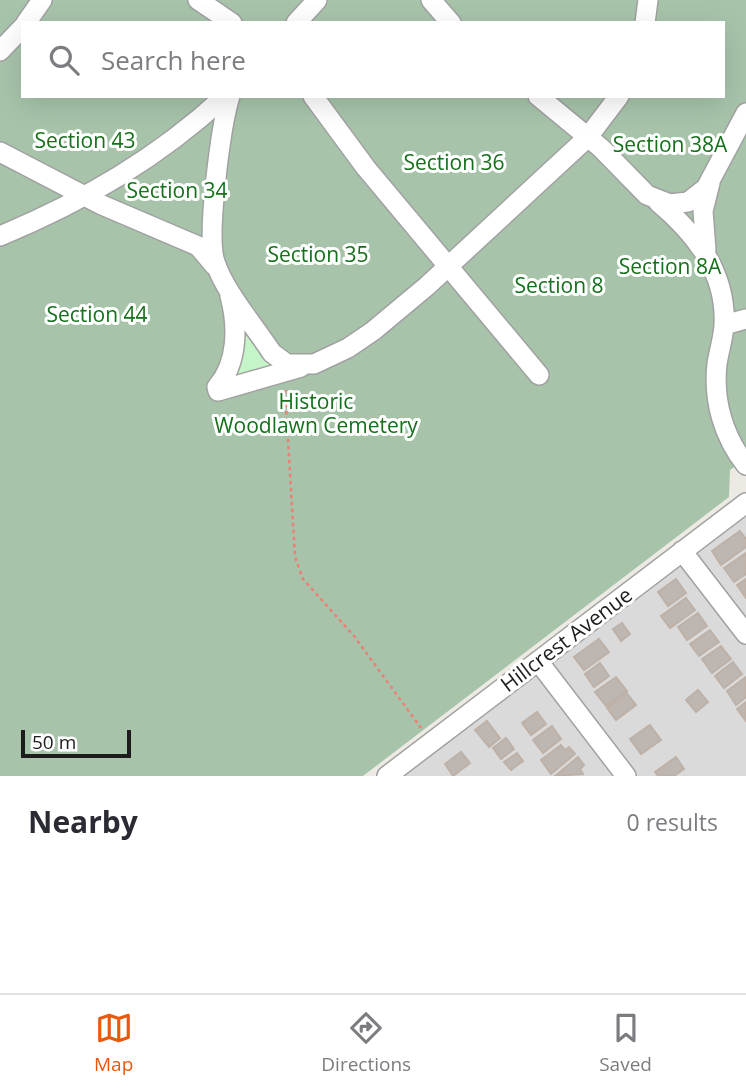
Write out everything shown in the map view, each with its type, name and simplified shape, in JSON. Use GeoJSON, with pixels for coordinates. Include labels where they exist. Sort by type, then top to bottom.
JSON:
{"type":"FeatureCollection","features":[{"type":"Feature","properties":{"kind":"street"},"geometry":{"type":"LineString","coordinates":[[27,21],[42,0]]}},
{"type":"Feature","properties":{"kind":"street"},"geometry":{"type":"LineString","coordinates":[[198,0],[229,21]]}},
{"type":"Feature","properties":{"kind":"street"},"geometry":{"type":"LineString","coordinates":[[298,21],[317,0]]}},
{"type":"Feature","properties":{"kind":"street"},"geometry":{"type":"LineString","coordinates":[[431,0],[449,21]]}},
{"type":"Feature","properties":{"kind":"street"},"geometry":{"type":"LineString","coordinates":[[645,21],[648,0]]}},
{"type":"Feature","properties":{"kind":"street"},"geometry":{"type":"LineString","coordinates":[[0,51],[21,29]]}},
{"type":"Feature","properties":{"kind":"street"},"geometry":{"type":"LineString","coordinates":[[0,236],[87,197],[166,146],[226,98]]}},
{"type":"Feature","properties":{"kind":"street"},"geometry":{"type":"LineString","coordinates":[[228,98],[212,252],[233,307],[235,337],[231,361],[217,387],[218,391],[325,360],[361,340],[417,295],[588,137],[617,98]]}},
{"type":"Feature","properties":{"kind":"street"},"geometry":{"type":"LineString","coordinates":[[314,98],[366,168],[539,375]]}},
{"type":"Feature","properties":{"kind":"street"},"geometry":{"type":"LineString","coordinates":[[540,98],[588,137],[647,195],[688,228],[709,261],[720,290],[724,325],[716,372],[717,396],[730,441],[746,465]]}},
{"type":"Feature","properties":{"kind":"street"},"geometry":{"type":"LineString","coordinates":[[709,261],[703,221],[710,182],[746,113]]}},
{"type":"Feature","properties":{"kind":"street"},"geometry":{"type":"LineString","coordinates":[[0,152],[87,197],[198,247],[278,359],[293,369]]}},
{"type":"Feature","properties":{"kind":"street"},"geometry":{"type":"LineString","coordinates":[[657,201],[679,205],[688,202],[710,182]]}},
{"type":"Feature","properties":{"kind":"street"},"geometry":{"type":"LineString","coordinates":[[724,325],[746,319]]}},
{"type":"Feature","properties":{"kind":"street","name":"Hillcrest Avenue"},"geometry":{"type":"LineString","coordinates":[[387,776],[746,503]]}},
{"type":"Feature","properties":{"kind":"street"},"geometry":{"type":"LineString","coordinates":[[682,551],[746,634]]}},
{"type":"Feature","properties":{"kind":"street"},"geometry":{"type":"LineString","coordinates":[[538,661],[626,776]]}},
{"type":"Feature","properties":{"kind":"path"},"geometry":{"type":"LineString","coordinates":[[293,369],[295,557],[303,579],[354,636],[431,742]]}},
{"type":"Feature","properties":{"kind":"shaded area"},"geometry":{"type":"Polygon","coordinates":[[[746,505],[746,776],[390,776],[746,505]]]}},
{"type":"Feature","properties":{"kind":"green space","name":"Historic Woodlawn Cemetery"},"geometry":{"type":"Polygon","coordinates":[[[0,0],[746,0],[746,458],[730,470],[729,497],[363,776],[0,776],[0,0]]]}},
{"type":"Feature","properties":{"kind":"green space"},"geometry":{"type":"Polygon","coordinates":[[[241,325],[275,367],[238,376],[236,370],[241,325]]]}},
{"type":"Feature","properties":{"kind":"building"},"geometry":{"type":"Polygon","coordinates":[[[740,531],[746,539],[746,547],[721,565],[712,551],[740,531]]]}},
{"type":"Feature","properties":{"kind":"building"},"geometry":{"type":"Polygon","coordinates":[[[746,553],[746,574],[734,582],[724,568],[746,553]]]}},
{"type":"Feature","properties":{"kind":"building"},"geometry":{"type":"Polygon","coordinates":[[[676,579],[686,593],[668,606],[658,592],[676,579]]]}},
{"type":"Feature","properties":{"kind":"building"},"geometry":{"type":"Polygon","coordinates":[[[746,579],[746,598],[737,585],[746,579]]]}},
{"type":"Feature","properties":{"kind":"building"},"geometry":{"type":"Polygon","coordinates":[[[686,598],[695,610],[670,628],[661,616],[686,598]]]}},
{"type":"Feature","properties":{"kind":"building"},"geometry":{"type":"Polygon","coordinates":[[[698,613],[707,626],[687,640],[678,627],[698,613]]]}},
{"type":"Feature","properties":{"kind":"building"},"geometry":{"type":"Polygon","coordinates":[[[622,623],[630,634],[621,641],[613,629],[622,623]]]}},
{"type":"Feature","properties":{"kind":"building"},"geometry":{"type":"Polygon","coordinates":[[[710,630],[719,642],[699,656],[690,644],[710,630]]]}},
{"type":"Feature","properties":{"kind":"building"},"geometry":{"type":"Polygon","coordinates":[[[599,639],[609,652],[584,670],[574,657],[599,639]]]}},
{"type":"Feature","properties":{"kind":"building"},"geometry":{"type":"Polygon","coordinates":[[[721,646],[731,659],[712,673],[702,659],[721,646]]]}},
{"type":"Feature","properties":{"kind":"building"},"geometry":{"type":"Polygon","coordinates":[[[733,662],[742,674],[724,688],[715,676],[733,662]]]}},
{"type":"Feature","properties":{"kind":"building"},"geometry":{"type":"Polygon","coordinates":[[[600,663],[609,676],[594,687],[585,674],[600,663]]]}},
{"type":"Feature","properties":{"kind":"building"},"geometry":{"type":"Polygon","coordinates":[[[616,677],[627,691],[606,706],[595,692],[616,677]]]}},
{"type":"Feature","properties":{"kind":"building"},"geometry":{"type":"Polygon","coordinates":[[[746,677],[746,697],[736,705],[727,691],[746,677]]]}},
{"type":"Feature","properties":{"kind":"building"},"geometry":{"type":"Polygon","coordinates":[[[698,690],[708,702],[696,712],[686,700],[698,690]]]}},
{"type":"Feature","properties":{"kind":"building"},"geometry":{"type":"Polygon","coordinates":[[[626,692],[636,705],[616,720],[607,708],[626,692]]]}},
{"type":"Feature","properties":{"kind":"building"},"geometry":{"type":"Polygon","coordinates":[[[746,702],[746,721],[737,709],[746,702]]]}},
{"type":"Feature","properties":{"kind":"building"},"geometry":{"type":"Polygon","coordinates":[[[537,712],[546,724],[531,735],[522,723],[537,712]]]}},
{"type":"Feature","properties":{"kind":"building"},"geometry":{"type":"Polygon","coordinates":[[[487,721],[500,738],[489,747],[475,730],[487,721]]]}},
{"type":"Feature","properties":{"kind":"building"},"geometry":{"type":"Polygon","coordinates":[[[650,725],[661,740],[641,754],[630,739],[650,725]]]}},
{"type":"Feature","properties":{"kind":"building"},"geometry":{"type":"Polygon","coordinates":[[[552,726],[561,739],[543,753],[533,740],[552,726]]]}},
{"type":"Feature","properties":{"kind":"building"},"geometry":{"type":"Polygon","coordinates":[[[506,738],[514,749],[501,759],[493,748],[506,738]]]}},
{"type":"Feature","properties":{"kind":"building"},"geometry":{"type":"Polygon","coordinates":[[[561,745],[565,750],[569,747],[575,754],[551,774],[541,760],[561,745]]]}},
{"type":"Feature","properties":{"kind":"building"},"geometry":{"type":"Polygon","coordinates":[[[461,752],[470,763],[453,776],[445,764],[461,752]]]}},
{"type":"Feature","properties":{"kind":"building"},"geometry":{"type":"Polygon","coordinates":[[[517,753],[523,761],[511,770],[504,762],[517,753]]]}},
{"type":"Feature","properties":{"kind":"building"},"geometry":{"type":"Polygon","coordinates":[[[578,757],[584,765],[580,769],[583,774],[555,776],[578,757]]]}},
{"type":"Feature","properties":{"kind":"building"},"geometry":{"type":"Polygon","coordinates":[[[676,757],[684,769],[674,776],[658,776],[655,772],[676,757]]]}},
{"type":"Feature","properties":{"kind":"park label","name":"Section 43"},"geometry":{"type":"Point","coordinates":[85,140]}},
{"type":"Feature","properties":{"kind":"park label","name":"Section 38A"},"geometry":{"type":"Point","coordinates":[670,144]}},
{"type":"Feature","properties":{"kind":"park label","name":"Section 36"},"geometry":{"type":"Point","coordinates":[454,162]}},
{"type":"Feature","properties":{"kind":"park label","name":"Section 34"},"geometry":{"type":"Point","coordinates":[177,190]}},
{"type":"Feature","properties":{"kind":"park label","name":"Section 35"},"geometry":{"type":"Point","coordinates":[318,254]}},
{"type":"Feature","properties":{"kind":"park label","name":"Section 8A"},"geometry":{"type":"Point","coordinates":[670,266]}},
{"type":"Feature","properties":{"kind":"park label","name":"Section 8"},"geometry":{"type":"Point","coordinates":[559,285]}},
{"type":"Feature","properties":{"kind":"park label","name":"Section 44"},"geometry":{"type":"Point","coordinates":[97,314]}}]}
